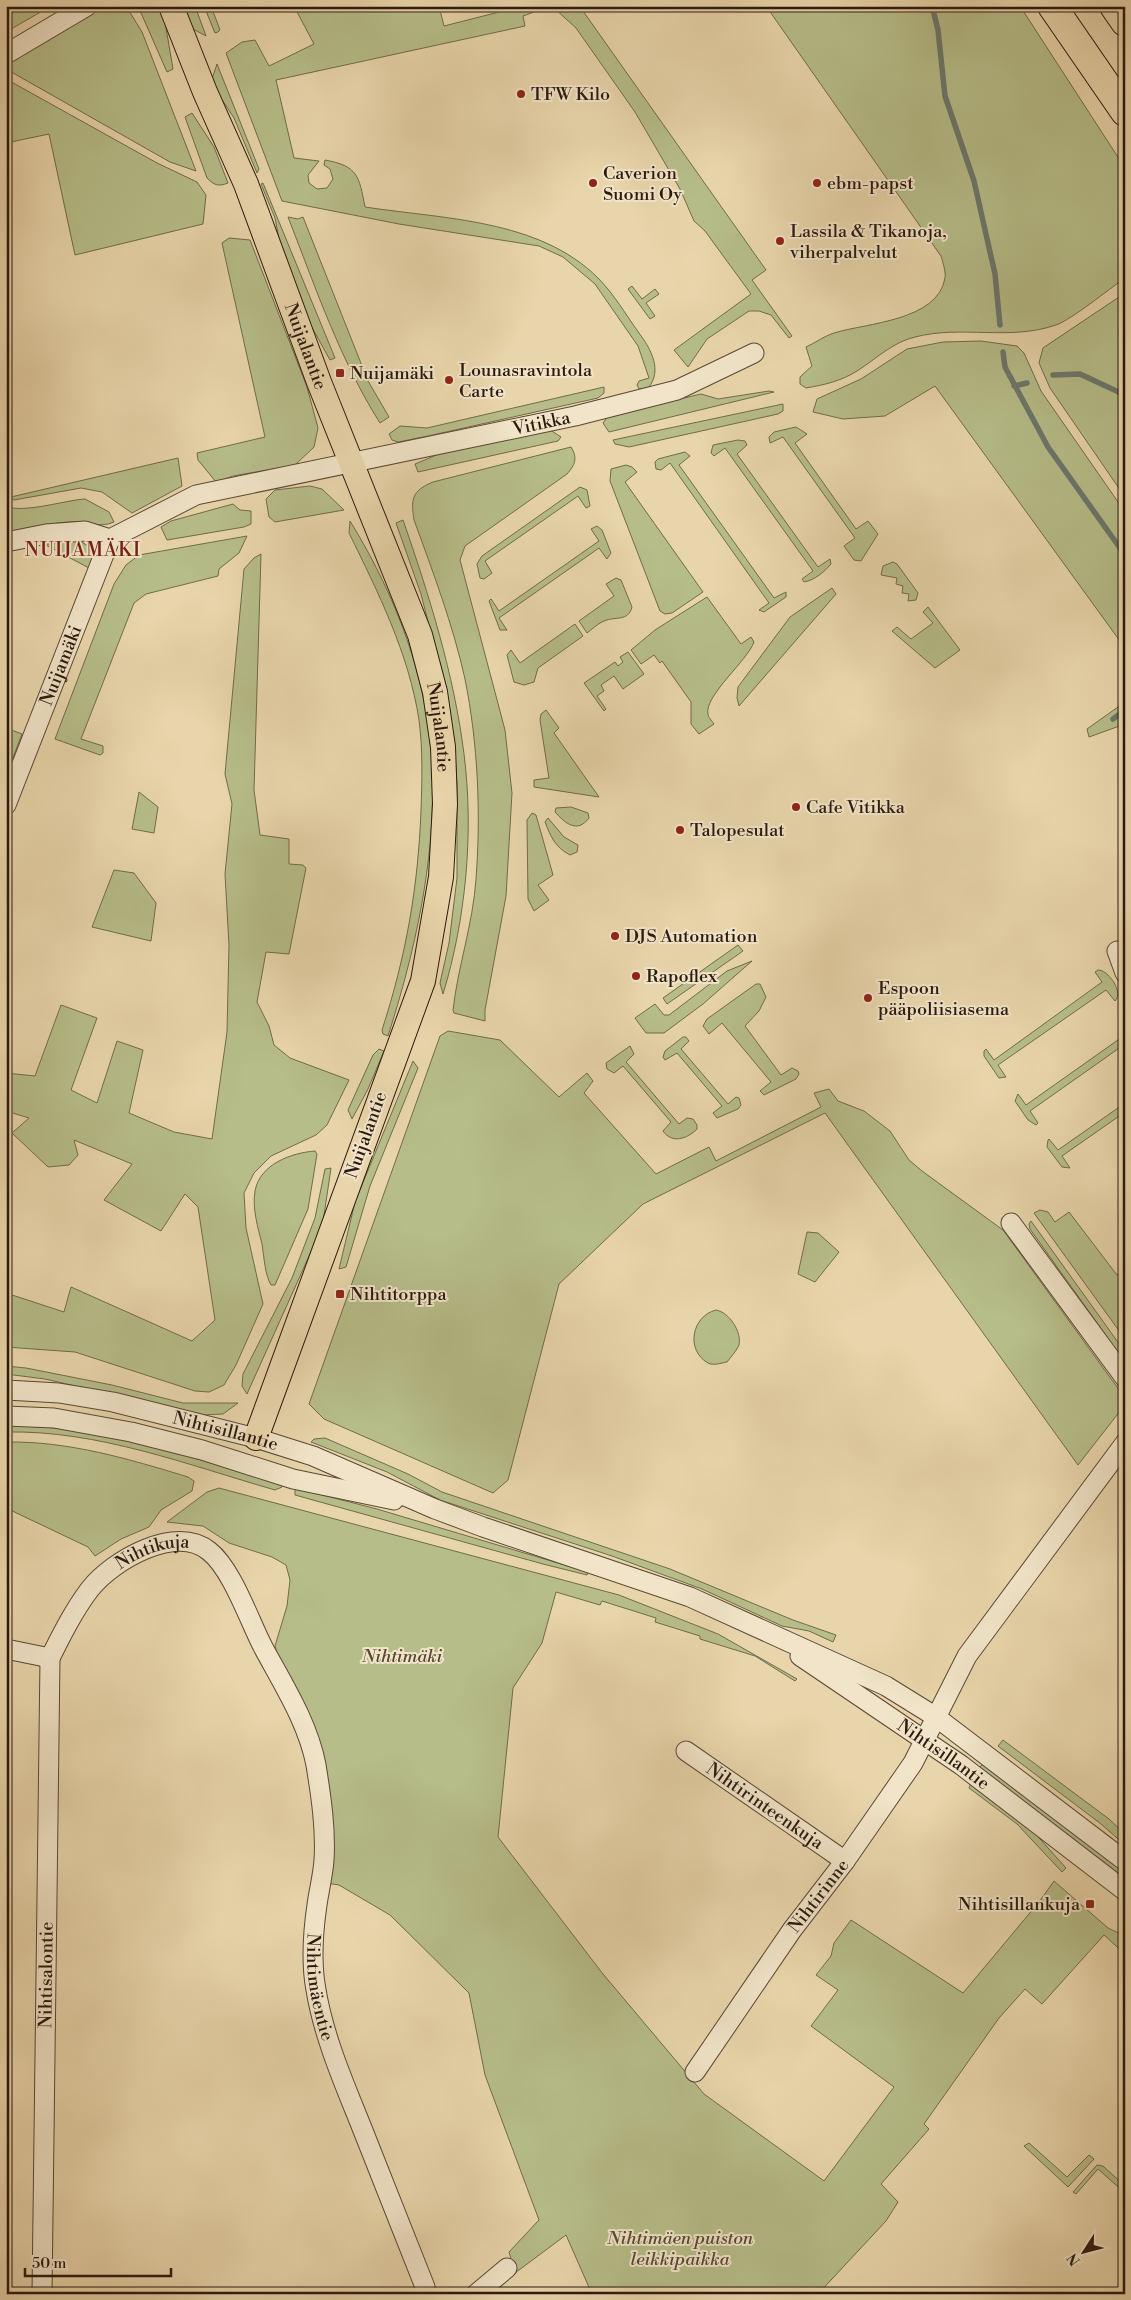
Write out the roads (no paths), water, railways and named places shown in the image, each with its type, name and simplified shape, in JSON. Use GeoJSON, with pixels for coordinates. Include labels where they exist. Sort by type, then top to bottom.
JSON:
{"type":"FeatureCollection","features":[{"type":"Feature","properties":{"kind":"highway"},"geometry":{"type":"LineString","coordinates":[[1052,6],[1125,112]]}},
{"type":"Feature","properties":{"kind":"highway"},"geometry":{"type":"LineString","coordinates":[[1114,6],[1125,22]]}},
{"type":"Feature","properties":{"kind":"main road","name":"Nuijalantie"},"geometry":{"type":"LineString","coordinates":[[171,6],[205,92],[246,184],[350,462],[420,635],[435,692],[443,747],[445,804],[441,877],[423,981],[256,1438]]}},
{"type":"Feature","properties":{"kind":"street"},"geometry":{"type":"LineString","coordinates":[[6,54],[87,6]]}},
{"type":"Feature","properties":{"kind":"street","name":"Vitikka"},"geometry":{"type":"LineString","coordinates":[[350,462],[405,453],[566,418],[677,390],[754,353]]}},
{"type":"Feature","properties":{"kind":"street"},"geometry":{"type":"LineString","coordinates":[[6,542],[46,534],[84,531],[110,539],[196,495],[350,462]]}},
{"type":"Feature","properties":{"kind":"street","name":"Nuijamäki"},"geometry":{"type":"LineString","coordinates":[[6,805],[110,539]]}},
{"type":"Feature","properties":{"kind":"street"},"geometry":{"type":"LineString","coordinates":[[1117,951],[1125,973]]}},
{"type":"Feature","properties":{"kind":"street"},"geometry":{"type":"LineString","coordinates":[[1010,1223],[1125,1378]]}},
{"type":"Feature","properties":{"kind":"street","name":"Nihtisillantie"},"geometry":{"type":"LineString","coordinates":[[6,1390],[59,1393],[113,1402],[256,1438],[313,1456],[435,1509],[690,1597],[756,1625],[886,1686],[936,1717],[1125,1861]]}},
{"type":"Feature","properties":{"kind":"street","name":"Nihtisillantie"},"geometry":{"type":"LineString","coordinates":[[6,1416],[54,1418],[131,1432],[202,1450],[293,1479],[435,1509]]}},
{"type":"Feature","properties":{"kind":"street","name":"Nuijalantie"},"geometry":{"type":"LineString","coordinates":[[246,1465],[256,1438]]}},
{"type":"Feature","properties":{"kind":"street"},"geometry":{"type":"LineString","coordinates":[[936,1717],[967,1656],[1125,1443]]}},
{"type":"Feature","properties":{"kind":"street","name":"Nihtikuja"},"geometry":{"type":"LineString","coordinates":[[50,1658],[69,1619],[92,1587],[124,1560],[161,1543],[176,1541],[198,1544],[210,1552],[224,1566],[257,1634],[278,1670]]}},
{"type":"Feature","properties":{"kind":"street","name":"Nihtisillantie"},"geometry":{"type":"LineString","coordinates":[[756,1625],[925,1740],[1125,1891]]}},
{"type":"Feature","properties":{"kind":"street"},"geometry":{"type":"LineString","coordinates":[[6,1649],[50,1658]]}},
{"type":"Feature","properties":{"kind":"street","name":"Nihtisalontie"},"geometry":{"type":"LineString","coordinates":[[42,2294],[50,1658]]}},
{"type":"Feature","properties":{"kind":"street","name":"Nihtimäentie"},"geometry":{"type":"LineString","coordinates":[[278,1670],[299,1716],[316,1763],[323,1816],[324,1862],[317,1907],[313,1965],[316,1990],[330,2047],[425,2287],[425,2294]]}},
{"type":"Feature","properties":{"kind":"street","name":"Nihtirinne"},"geometry":{"type":"LineString","coordinates":[[695,2072],[792,1930],[845,1860],[913,1762],[936,1717]]}},
{"type":"Feature","properties":{"kind":"street","name":"Nihtirinteenkuja"},"geometry":{"type":"LineString","coordinates":[[686,1751],[845,1860]]}},
{"type":"Feature","properties":{"kind":"street"},"geometry":{"type":"LineString","coordinates":[[476,2294],[507,2268]]}},
{"type":"Feature","properties":{"kind":"waterway"},"geometry":{"type":"LineString","coordinates":[[932,6],[938,30],[945,96],[974,181],[995,274],[1000,325]]}},
{"type":"Feature","properties":{"kind":"waterway"},"geometry":{"type":"LineString","coordinates":[[1003,352],[1005,367],[1048,447],[1125,555]]}},
{"type":"Feature","properties":{"kind":"waterway"},"geometry":{"type":"LineString","coordinates":[[1053,375],[1080,374],[1125,395]]}},
{"type":"Feature","properties":{"kind":"waterway"},"geometry":{"type":"LineString","coordinates":[[1014,386],[1027,383]]}},
{"type":"Feature","properties":{"kind":"waterway"},"geometry":{"type":"LineString","coordinates":[[1113,719],[1125,710]]}},
{"type":"Feature","properties":{"kind":"place","name":"TFW Kilo"},"geometry":{"type":"Point","coordinates":[521,94]}},
{"type":"Feature","properties":{"kind":"place","name":"Caverion Suomi Oy"},"geometry":{"type":"Point","coordinates":[593,183]}},
{"type":"Feature","properties":{"kind":"place","name":"ebm-papst"},"geometry":{"type":"Point","coordinates":[817,183]}},
{"type":"Feature","properties":{"kind":"place","name":"Lassila & Tikanoja, viherpalvelut"},"geometry":{"type":"Point","coordinates":[780,241]}},
{"type":"Feature","properties":{"kind":"place","name":"Nuijamäki"},"geometry":{"type":"Point","coordinates":[340,373]}},
{"type":"Feature","properties":{"kind":"place","name":"Lounasravintola Carte"},"geometry":{"type":"Point","coordinates":[449,380]}},
{"type":"Feature","properties":{"kind":"place","name":"Cafe Vitikka"},"geometry":{"type":"Point","coordinates":[796,807]}},
{"type":"Feature","properties":{"kind":"place","name":"Talopesulat"},"geometry":{"type":"Point","coordinates":[680,830]}},
{"type":"Feature","properties":{"kind":"place","name":"DJS Automation"},"geometry":{"type":"Point","coordinates":[615,936]}},
{"type":"Feature","properties":{"kind":"place","name":"Rapoflex"},"geometry":{"type":"Point","coordinates":[636,976]}},
{"type":"Feature","properties":{"kind":"place","name":"Espoon pääpoliisiasema"},"geometry":{"type":"Point","coordinates":[868,998]}},
{"type":"Feature","properties":{"kind":"place","name":"Nihtitorppa"},"geometry":{"type":"Point","coordinates":[340,1294]}},
{"type":"Feature","properties":{"kind":"place","name":"Nihtisillankuja"},"geometry":{"type":"Point","coordinates":[1090,1904]}},
{"type":"Feature","properties":{"kind":"district","name":"NUIJAMÄKI"},"geometry":{"type":"Point","coordinates":[83,550]}},
{"type":"Feature","properties":{"kind":"park label","name":"Nihtimäki"},"geometry":{"type":"Point","coordinates":[402,1656]}},
{"type":"Feature","properties":{"kind":"park label","name":"Nihtimäen puiston leikkipaikka"},"geometry":{"type":"Point","coordinates":[680,2248]}}]}
